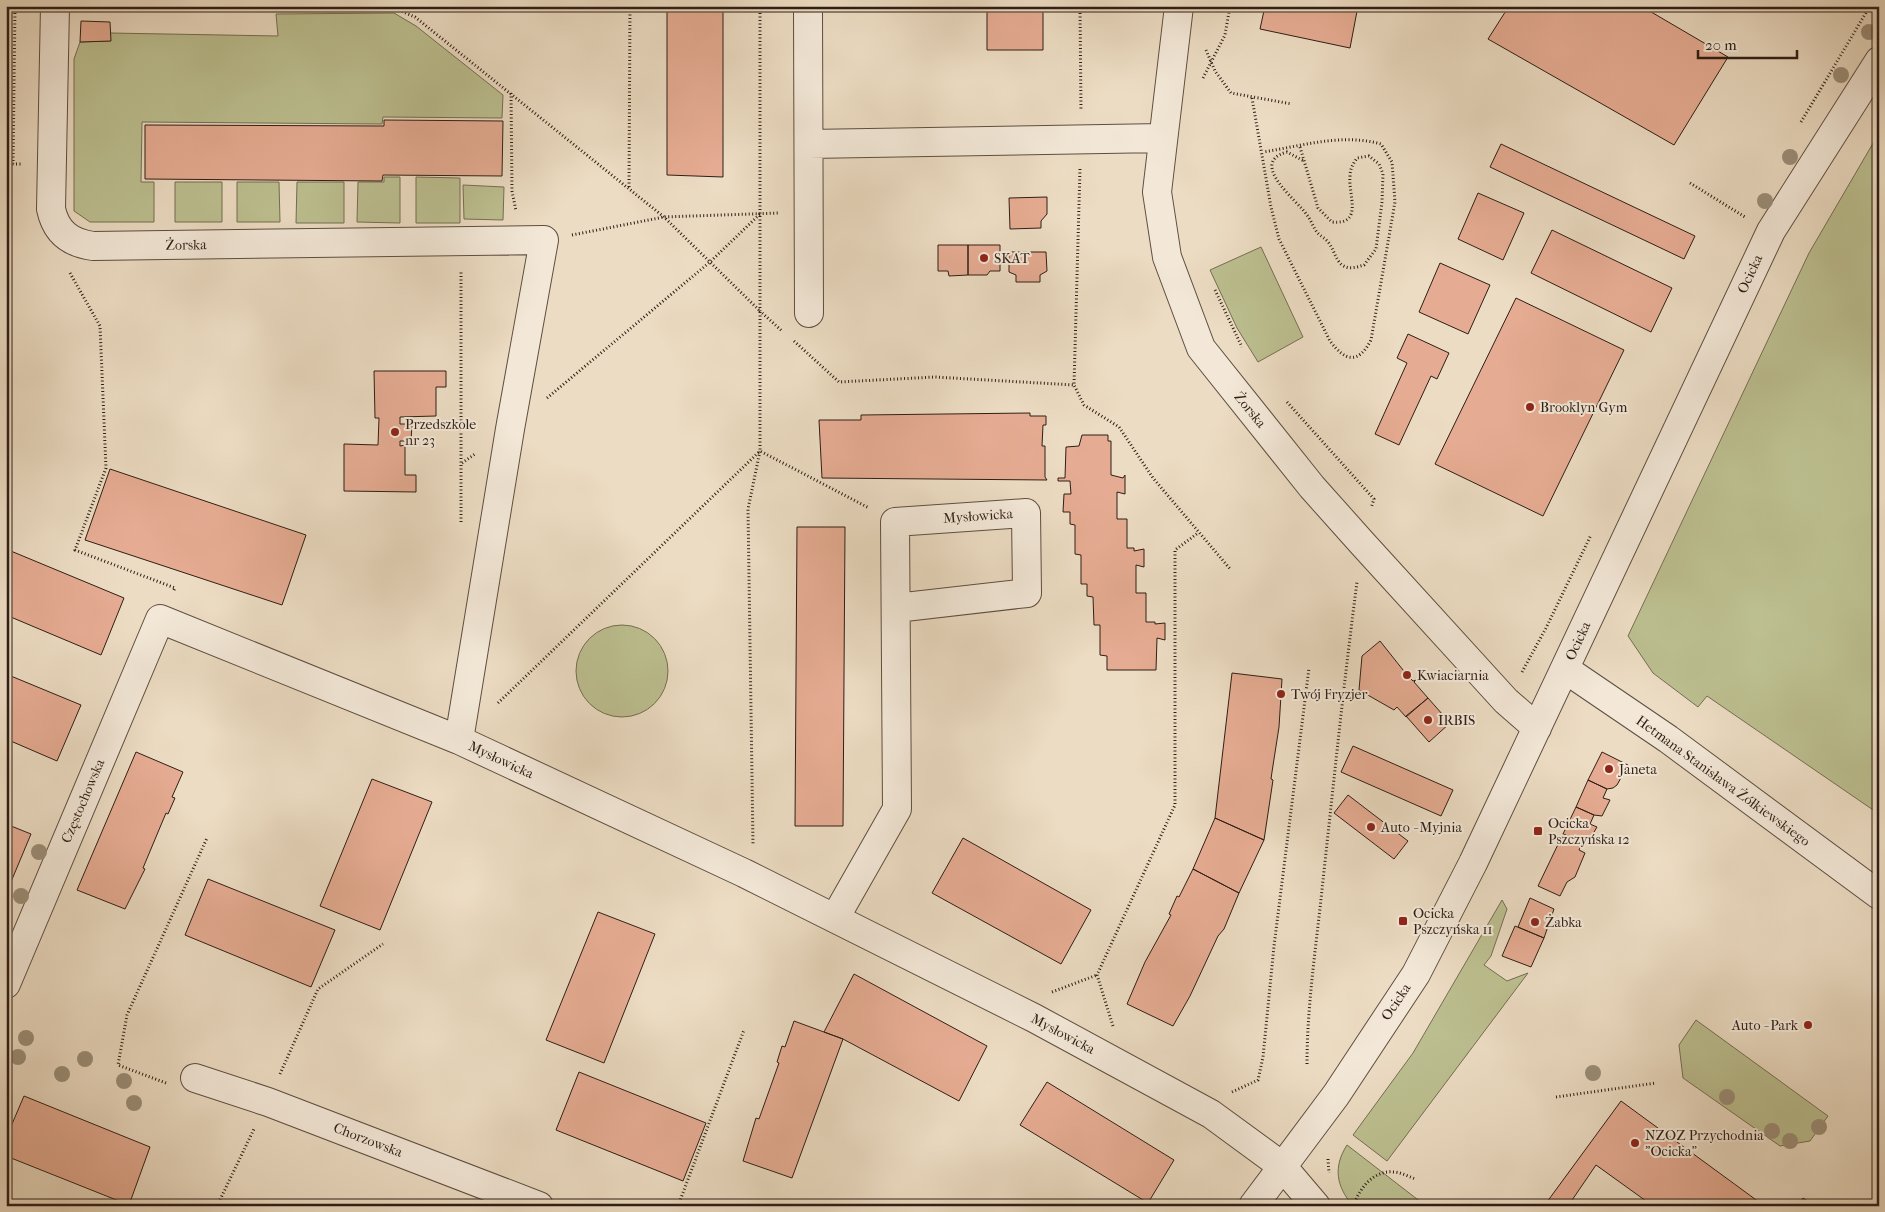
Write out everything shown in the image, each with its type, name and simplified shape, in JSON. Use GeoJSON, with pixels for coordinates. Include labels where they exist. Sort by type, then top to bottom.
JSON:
{"type":"FeatureCollection","features":[{"type":"Feature","properties":{"kind":"street"},"geometry":{"type":"LineString","coordinates":[[55,6],[51,209],[53,221],[63,234]]}},
{"type":"Feature","properties":{"kind":"street","name":"Żorska"},"geometry":{"type":"LineString","coordinates":[[1179,6],[1157,192],[1167,257],[1201,348],[1312,487],[1506,701],[1538,728]]}},
{"type":"Feature","properties":{"kind":"street"},"geometry":{"type":"LineString","coordinates":[[808,10],[809,312]]}},
{"type":"Feature","properties":{"kind":"street","name":"Ocicka"},"geometry":{"type":"LineString","coordinates":[[1252,1206],[1336,1094],[1416,974],[1469,871],[1538,728],[1771,231],[1879,61]]}},
{"type":"Feature","properties":{"kind":"street"},"geometry":{"type":"LineString","coordinates":[[809,144],[1162,138]]}},
{"type":"Feature","properties":{"kind":"street","name":"Żorska"},"geometry":{"type":"LineString","coordinates":[[63,234],[72,241],[93,246],[534,240]]}},
{"type":"Feature","properties":{"kind":"street"},"geometry":{"type":"LineString","coordinates":[[459,740],[510,429],[534,240]]}},
{"type":"Feature","properties":{"kind":"street","name":"Mysłowicka"},"geometry":{"type":"LineString","coordinates":[[895,522],[1026,513],[1027,593],[896,608]]}},
{"type":"Feature","properties":{"kind":"street"},"geometry":{"type":"LineString","coordinates":[[835,918],[897,809],[895,522]]}},
{"type":"Feature","properties":{"kind":"street","name":"Mysłowicka"},"geometry":{"type":"LineString","coordinates":[[160,619],[459,740],[744,873],[1034,1018],[1211,1114],[1282,1166],[1316,1206]]}},
{"type":"Feature","properties":{"kind":"street","name":"Częstochowska"},"geometry":{"type":"LineString","coordinates":[[6,984],[160,619]]}},
{"type":"Feature","properties":{"kind":"street","name":"Hetmana Stanisława Żółkiewskiego"},"geometry":{"type":"LineString","coordinates":[[1565,668],[1668,739],[1879,895]]}},
{"type":"Feature","properties":{"kind":"street","name":"Chorzowska"},"geometry":{"type":"LineString","coordinates":[[195,1078],[268,1102],[540,1206]]}},
{"type":"Feature","properties":{"kind":"path"},"geometry":{"type":"LineString","coordinates":[[15,6],[14,164],[52,162]]}},
{"type":"Feature","properties":{"kind":"path"},"geometry":{"type":"LineString","coordinates":[[389,6],[415,17],[629,187],[664,218],[760,311],[839,382],[935,377],[1074,384]]}},
{"type":"Feature","properties":{"kind":"path"},"geometry":{"type":"LineString","coordinates":[[629,187],[630,6]]}},
{"type":"Feature","properties":{"kind":"path"},"geometry":{"type":"LineString","coordinates":[[744,873],[753,853],[748,509],[760,451],[760,6]]}},
{"type":"Feature","properties":{"kind":"path"},"geometry":{"type":"LineString","coordinates":[[1080,6],[1081,139],[1074,384],[1084,404],[1120,427],[1153,478],[1231,570]]}},
{"type":"Feature","properties":{"kind":"path"},"geometry":{"type":"LineString","coordinates":[[1198,85],[1212,64],[1226,35],[1230,6]]}},
{"type":"Feature","properties":{"kind":"path"},"geometry":{"type":"LineString","coordinates":[[1205,48],[1212,64],[1231,93],[1292,104]]}},
{"type":"Feature","properties":{"kind":"path"},"geometry":{"type":"LineString","coordinates":[[511,92],[512,191],[534,240],[664,218],[760,213]]}},
{"type":"Feature","properties":{"kind":"path"},"geometry":{"type":"LineString","coordinates":[[1252,98],[1271,206],[1279,239],[1330,341],[1340,354],[1349,358],[1358,357],[1366,350],[1371,340],[1383,273],[1395,202],[1392,162],[1381,144],[1357,139],[1340,139],[1263,152]]}},
{"type":"Feature","properties":{"kind":"path"},"geometry":{"type":"LineString","coordinates":[[1300,146],[1318,208],[1332,222],[1340,223],[1347,220],[1351,215],[1350,177],[1352,166],[1357,158],[1369,156],[1379,164],[1382,174],[1380,230],[1376,249],[1364,265],[1351,269],[1342,265],[1328,242],[1317,233],[1308,216],[1280,186],[1272,168],[1272,161],[1278,154],[1287,152],[1304,160]]}},
{"type":"Feature","properties":{"kind":"path"},"geometry":{"type":"LineString","coordinates":[[1690,184],[1746,218]]}},
{"type":"Feature","properties":{"kind":"path"},"geometry":{"type":"LineString","coordinates":[[510,429],[710,262],[760,213]]}},
{"type":"Feature","properties":{"kind":"path"},"geometry":{"type":"LineString","coordinates":[[63,234],[64,264],[100,326],[106,468],[76,550],[175,588],[160,619]]}},
{"type":"Feature","properties":{"kind":"path"},"geometry":{"type":"LineString","coordinates":[[460,522],[461,241]]}},
{"type":"Feature","properties":{"kind":"path"},"geometry":{"type":"LineString","coordinates":[[1211,283],[1244,350]]}},
{"type":"Feature","properties":{"kind":"path"},"geometry":{"type":"LineString","coordinates":[[1281,395],[1374,499],[1362,543],[1340,714],[1307,1036],[1307,1064]]}},
{"type":"Feature","properties":{"kind":"path"},"geometry":{"type":"LineString","coordinates":[[760,451],[895,522]]}},
{"type":"Feature","properties":{"kind":"path"},"geometry":{"type":"LineString","coordinates":[[494,706],[760,451]]}},
{"type":"Feature","properties":{"kind":"path"},"geometry":{"type":"LineString","coordinates":[[1114,1028],[1097,976],[1176,805],[1175,550],[1198,532]]}},
{"type":"Feature","properties":{"kind":"path"},"geometry":{"type":"LineString","coordinates":[[1506,701],[1546,628]]}},
{"type":"Feature","properties":{"kind":"path"},"geometry":{"type":"LineString","coordinates":[[1229,1093],[1258,1080],[1263,1058],[1274,946],[1309,668]]}},
{"type":"Feature","properties":{"kind":"path"},"geometry":{"type":"LineString","coordinates":[[195,1078],[169,1085],[118,1065],[127,1015],[207,838]]}},
{"type":"Feature","properties":{"kind":"path"},"geometry":{"type":"LineString","coordinates":[[217,1206],[268,1102],[318,989],[382,944]]}},
{"type":"Feature","properties":{"kind":"path"},"geometry":{"type":"LineString","coordinates":[[678,1206],[744,1030]]}},
{"type":"Feature","properties":{"kind":"path"},"geometry":{"type":"LineString","coordinates":[[1556,1097],[1656,1083]]}},
{"type":"Feature","properties":{"kind":"path"},"geometry":{"type":"LineString","coordinates":[[1330,1152],[1328,1172],[1331,1181]]}},
{"type":"Feature","properties":{"kind":"path"},"geometry":{"type":"LineString","coordinates":[[1354,1206],[1361,1190],[1370,1178],[1392,1171],[1416,1179]]}},
{"type":"Feature","properties":{"kind":"green space"},"geometry":{"type":"Polygon","coordinates":[[[394,13],[416,26],[503,95],[502,118],[383,117],[382,124],[142,122],[141,182],[154,182],[154,222],[90,222],[74,211],[74,59],[80,42],[110,41],[110,33],[278,36],[276,14],[394,13]]]}},
{"type":"Feature","properties":{"kind":"green space"},"geometry":{"type":"Polygon","coordinates":[[[1879,133],[1879,814],[1707,696],[1698,707],[1653,673],[1628,636],[1809,253],[1879,133]]]}},
{"type":"Feature","properties":{"kind":"green space"},"geometry":{"type":"Polygon","coordinates":[[[384,177],[400,177],[400,223],[357,222],[358,182],[384,182],[384,177]]]}},
{"type":"Feature","properties":{"kind":"green space"},"geometry":{"type":"Polygon","coordinates":[[[416,177],[460,178],[460,223],[416,223],[416,177]]]}},
{"type":"Feature","properties":{"kind":"green space"},"geometry":{"type":"Polygon","coordinates":[[[175,182],[222,182],[222,222],[175,222],[175,182]]]}},
{"type":"Feature","properties":{"kind":"green space"},"geometry":{"type":"Polygon","coordinates":[[[237,182],[279,182],[280,222],[237,222],[237,182]]]}},
{"type":"Feature","properties":{"kind":"green space"},"geometry":{"type":"Polygon","coordinates":[[[297,182],[344,182],[344,223],[296,223],[297,182]]]}},
{"type":"Feature","properties":{"kind":"green space"},"geometry":{"type":"Polygon","coordinates":[[[463,185],[504,187],[503,220],[464,219],[463,185]]]}},
{"type":"Feature","properties":{"kind":"green space"},"geometry":{"type":"Polygon","coordinates":[[[1261,247],[1303,337],[1258,362],[1237,328],[1210,270],[1261,247]]]}},
{"type":"Feature","properties":{"kind":"green space"},"geometry":{"type":"Polygon","coordinates":[[[622,625],[640,628],[655,638],[665,653],[668,671],[665,689],[655,704],[640,714],[622,717],[604,714],[589,704],[579,689],[576,671],[579,653],[589,638],[604,628],[622,625]]]}},
{"type":"Feature","properties":{"kind":"green space"},"geometry":{"type":"Polygon","coordinates":[[[1502,900],[1507,909],[1491,956],[1484,965],[1507,981],[1528,973],[1387,1161],[1353,1135],[1413,1053],[1502,900]]]}},
{"type":"Feature","properties":{"kind":"green space"},"geometry":{"type":"Polygon","coordinates":[[[1696,1020],[1828,1116],[1810,1141],[1780,1146],[1683,1078],[1679,1045],[1696,1020]]]}},
{"type":"Feature","properties":{"kind":"green space"},"geometry":{"type":"Polygon","coordinates":[[[1347,1145],[1426,1206],[1353,1206],[1343,1191],[1338,1176],[1340,1161],[1347,1145]]]}},
{"type":"Feature","properties":{"kind":"building"},"geometry":{"type":"Polygon","coordinates":[[[667,6],[723,6],[723,177],[667,175],[667,6]]]}},
{"type":"Feature","properties":{"kind":"building"},"geometry":{"type":"Polygon","coordinates":[[[987,6],[1043,6],[1043,50],[987,50],[987,6]]]}},
{"type":"Feature","properties":{"kind":"building"},"geometry":{"type":"Polygon","coordinates":[[[1265,6],[1358,6],[1350,48],[1260,29],[1265,6]]]}},
{"type":"Feature","properties":{"kind":"building"},"geometry":{"type":"Polygon","coordinates":[[[1509,6],[1641,6],[1728,57],[1674,145],[1488,39],[1509,6]]]}},
{"type":"Feature","properties":{"kind":"building"},"geometry":{"type":"Polygon","coordinates":[[[81,21],[110,22],[111,41],[80,42],[81,21]]]}},
{"type":"Feature","properties":{"kind":"building"},"geometry":{"type":"Polygon","coordinates":[[[384,120],[503,121],[502,176],[383,175],[382,181],[145,179],[145,125],[384,126],[384,120]]]}},
{"type":"Feature","properties":{"kind":"building"},"geometry":{"type":"Polygon","coordinates":[[[1501,144],[1695,236],[1684,259],[1490,167],[1501,144]]]}},
{"type":"Feature","properties":{"kind":"building"},"geometry":{"type":"Polygon","coordinates":[[[1478,193],[1524,213],[1503,260],[1458,239],[1478,193]]]}},
{"type":"Feature","properties":{"kind":"building"},"geometry":{"type":"Polygon","coordinates":[[[1047,197],[1047,214],[1041,221],[1041,228],[1010,229],[1009,198],[1047,197]]]}},
{"type":"Feature","properties":{"kind":"building"},"geometry":{"type":"Polygon","coordinates":[[[1552,230],[1672,288],[1651,332],[1531,273],[1552,230]]]}},
{"type":"Feature","properties":{"kind":"building"},"geometry":{"type":"Polygon","coordinates":[[[938,245],[968,245],[968,275],[949,276],[948,271],[938,271],[938,245]]]}},
{"type":"Feature","properties":{"kind":"building","name":"SKAT"},"geometry":{"type":"Polygon","coordinates":[[[968,245],[1000,245],[1000,271],[990,271],[987,275],[968,275],[968,245]]]}},
{"type":"Feature","properties":{"kind":"building"},"geometry":{"type":"Polygon","coordinates":[[[1009,252],[1046,252],[1047,271],[1040,275],[1040,282],[1016,282],[1016,275],[1009,272],[1009,252]]]}},
{"type":"Feature","properties":{"kind":"building"},"geometry":{"type":"Polygon","coordinates":[[[1440,263],[1490,285],[1468,334],[1419,312],[1440,263]]]}},
{"type":"Feature","properties":{"kind":"building","name":"Brooklyn Gym"},"geometry":{"type":"Polygon","coordinates":[[[1516,298],[1624,350],[1543,516],[1435,464],[1516,298]]]}},
{"type":"Feature","properties":{"kind":"building"},"geometry":{"type":"Polygon","coordinates":[[[1408,334],[1449,353],[1437,379],[1431,376],[1399,445],[1375,434],[1407,363],[1397,358],[1408,334]]]}},
{"type":"Feature","properties":{"kind":"building","name":"Przedszkole nr 23"},"geometry":{"type":"Polygon","coordinates":[[[374,371],[446,371],[446,387],[436,387],[436,416],[400,417],[400,424],[412,424],[411,441],[400,441],[400,446],[405,445],[405,475],[416,475],[416,492],[344,491],[344,444],[378,445],[379,418],[375,418],[374,371]]]}},
{"type":"Feature","properties":{"kind":"building"},"geometry":{"type":"Polygon","coordinates":[[[1030,413],[1030,416],[1046,416],[1046,425],[1043,425],[1042,446],[1045,446],[1045,477],[1047,480],[822,478],[819,420],[861,420],[861,415],[1030,413]]]}},
{"type":"Feature","properties":{"kind":"building"},"geometry":{"type":"Polygon","coordinates":[[[1082,435],[1108,435],[1108,441],[1111,441],[1111,475],[1123,478],[1125,475],[1125,494],[1117,492],[1117,519],[1127,519],[1127,548],[1134,548],[1134,551],[1144,549],[1144,567],[1136,565],[1136,593],[1146,593],[1146,622],[1155,622],[1155,624],[1165,623],[1165,640],[1157,638],[1156,670],[1107,670],[1107,656],[1100,655],[1100,625],[1094,625],[1093,597],[1087,596],[1087,584],[1081,584],[1081,555],[1075,554],[1075,525],[1070,524],[1070,512],[1063,512],[1064,494],[1071,494],[1070,481],[1058,481],[1058,478],[1065,478],[1066,447],[1079,446],[1082,435]]]}},
{"type":"Feature","properties":{"kind":"building"},"geometry":{"type":"Polygon","coordinates":[[[110,469],[306,535],[282,605],[85,540],[110,469]]]}},
{"type":"Feature","properties":{"kind":"building"},"geometry":{"type":"Polygon","coordinates":[[[797,527],[845,527],[843,826],[795,826],[797,527]]]}},
{"type":"Feature","properties":{"kind":"building"},"geometry":{"type":"Polygon","coordinates":[[[6,549],[124,598],[101,655],[6,615],[6,549]]]}},
{"type":"Feature","properties":{"kind":"building"},"geometry":{"type":"Polygon","coordinates":[[[1380,641],[1407,675],[1413,681],[1416,680],[1414,682],[1428,698],[1406,717],[1397,707],[1394,710],[1359,690],[1362,656],[1380,641]]]}},
{"type":"Feature","properties":{"kind":"building"},"geometry":{"type":"Polygon","coordinates":[[[1232,673],[1282,679],[1279,727],[1264,840],[1215,818],[1232,673]]]}},
{"type":"Feature","properties":{"kind":"building"},"geometry":{"type":"Polygon","coordinates":[[[6,674],[81,705],[57,761],[6,739],[6,674]]]}},
{"type":"Feature","properties":{"kind":"building","name":"IRBIS"},"geometry":{"type":"Polygon","coordinates":[[[1428,698],[1450,723],[1429,742],[1406,716],[1428,698]]]}},
{"type":"Feature","properties":{"kind":"building"},"geometry":{"type":"Polygon","coordinates":[[[1353,746],[1453,790],[1441,816],[1341,772],[1353,746]]]}},
{"type":"Feature","properties":{"kind":"building"},"geometry":{"type":"Polygon","coordinates":[[[136,752],[183,772],[172,797],[175,798],[168,814],[166,813],[143,868],[145,869],[125,909],[77,890],[136,752]]]}},
{"type":"Feature","properties":{"kind":"building","name":"Janeta"},"geometry":{"type":"Polygon","coordinates":[[[1602,752],[1628,765],[1617,785],[1613,788],[1607,789],[1588,780],[1602,752]]]}},
{"type":"Feature","properties":{"kind":"building"},"geometry":{"type":"Polygon","coordinates":[[[372,779],[432,802],[380,930],[320,906],[372,779]]]}},
{"type":"Feature","properties":{"kind":"building"},"geometry":{"type":"Polygon","coordinates":[[[1588,780],[1607,789],[1603,798],[1610,800],[1602,816],[1594,815],[1576,807],[1588,780]]]}},
{"type":"Feature","properties":{"kind":"building","name":"Auto - Myjnia"},"geometry":{"type":"Polygon","coordinates":[[[1348,795],[1408,841],[1394,859],[1334,813],[1348,795]]]}},
{"type":"Feature","properties":{"kind":"building"},"geometry":{"type":"Polygon","coordinates":[[[1576,807],[1594,815],[1590,824],[1597,827],[1587,844],[1563,834],[1576,807]]]}},
{"type":"Feature","properties":{"kind":"building"},"geometry":{"type":"Polygon","coordinates":[[[1215,818],[1264,840],[1239,893],[1193,869],[1215,818]]]}},
{"type":"Feature","properties":{"kind":"building"},"geometry":{"type":"Polygon","coordinates":[[[6,824],[31,834],[8,889],[6,888],[6,824]]]}},
{"type":"Feature","properties":{"kind":"building"},"geometry":{"type":"Polygon","coordinates":[[[1563,834],[1582,843],[1579,850],[1585,853],[1575,877],[1567,882],[1560,896],[1538,886],[1563,834]]]}},
{"type":"Feature","properties":{"kind":"building"},"geometry":{"type":"Polygon","coordinates":[[[963,838],[1091,910],[1061,964],[932,893],[963,838]]]}},
{"type":"Feature","properties":{"kind":"building"},"geometry":{"type":"Polygon","coordinates":[[[1193,869],[1239,893],[1224,929],[1218,936],[1190,996],[1173,1026],[1127,1004],[1145,962],[1171,915],[1169,914],[1177,896],[1179,897],[1193,869]]]}},
{"type":"Feature","properties":{"kind":"building"},"geometry":{"type":"Polygon","coordinates":[[[208,879],[335,930],[311,987],[185,935],[208,879]]]}},
{"type":"Feature","properties":{"kind":"building","name":"Żabka"},"geometry":{"type":"Polygon","coordinates":[[[1530,898],[1554,909],[1544,938],[1518,927],[1530,898]]]}},
{"type":"Feature","properties":{"kind":"building"},"geometry":{"type":"Polygon","coordinates":[[[598,912],[655,934],[604,1063],[546,1040],[598,912]]]}},
{"type":"Feature","properties":{"kind":"building"},"geometry":{"type":"Polygon","coordinates":[[[1515,926],[1544,938],[1531,967],[1502,956],[1515,926]]]}},
{"type":"Feature","properties":{"kind":"building"},"geometry":{"type":"Polygon","coordinates":[[[854,974],[987,1046],[959,1101],[843,1039],[824,1032],[854,974]]]}},
{"type":"Feature","properties":{"kind":"building"},"geometry":{"type":"Polygon","coordinates":[[[794,1021],[843,1039],[792,1178],[743,1161],[756,1118],[759,1119],[779,1063],[777,1062],[782,1046],[785,1047],[794,1021]]]}},
{"type":"Feature","properties":{"kind":"building"},"geometry":{"type":"Polygon","coordinates":[[[579,1072],[706,1123],[683,1181],[556,1130],[579,1072]]]}},
{"type":"Feature","properties":{"kind":"building"},"geometry":{"type":"Polygon","coordinates":[[[1047,1082],[1174,1160],[1148,1203],[1020,1125],[1047,1082]]]}},
{"type":"Feature","properties":{"kind":"building"},"geometry":{"type":"Polygon","coordinates":[[[24,1096],[150,1147],[129,1205],[6,1156],[6,1138],[24,1096]]]}},
{"type":"Feature","properties":{"kind":"building","name":"NZOZ Przychodnia \"Ocicka\""},"geometry":{"type":"Polygon","coordinates":[[[1621,1101],[1759,1202],[1756,1206],[1653,1206],[1596,1165],[1568,1206],[1544,1206],[1621,1101]]]}},
{"type":"Feature","properties":{"kind":"building"},"geometry":{"type":"Polygon","coordinates":[[[1803,1198],[1815,1206],[1798,1206],[1803,1198]]]}},
{"type":"Feature","properties":{"kind":"place","name":"SKAT"},"geometry":{"type":"Point","coordinates":[984,258]}},
{"type":"Feature","properties":{"kind":"place","name":"Brooklyn Gym"},"geometry":{"type":"Point","coordinates":[1530,407]}},
{"type":"Feature","properties":{"kind":"place","name":"Przedszkole nr 23"},"geometry":{"type":"Point","coordinates":[395,432]}},
{"type":"Feature","properties":{"kind":"place","name":"Kwiaciarnia"},"geometry":{"type":"Point","coordinates":[1407,675]}},
{"type":"Feature","properties":{"kind":"place","name":"Twój Fryzjer"},"geometry":{"type":"Point","coordinates":[1281,694]}},
{"type":"Feature","properties":{"kind":"place","name":"IRBIS"},"geometry":{"type":"Point","coordinates":[1428,720]}},
{"type":"Feature","properties":{"kind":"place","name":"Janeta"},"geometry":{"type":"Point","coordinates":[1609,769]}},
{"type":"Feature","properties":{"kind":"place","name":"Auto - Myjnia"},"geometry":{"type":"Point","coordinates":[1371,827]}},
{"type":"Feature","properties":{"kind":"place","name":"Ocicka Pszczyńska 12"},"geometry":{"type":"Point","coordinates":[1538,831]}},
{"type":"Feature","properties":{"kind":"place","name":"Ocicka Pszczyńska 11"},"geometry":{"type":"Point","coordinates":[1403,921]}},
{"type":"Feature","properties":{"kind":"place","name":"Żabka"},"geometry":{"type":"Point","coordinates":[1535,922]}},
{"type":"Feature","properties":{"kind":"place","name":"Auto - Park"},"geometry":{"type":"Point","coordinates":[1808,1025]}},
{"type":"Feature","properties":{"kind":"place","name":"NZOZ Przychodnia \"Ocicka\""},"geometry":{"type":"Point","coordinates":[1635,1143]}}]}
